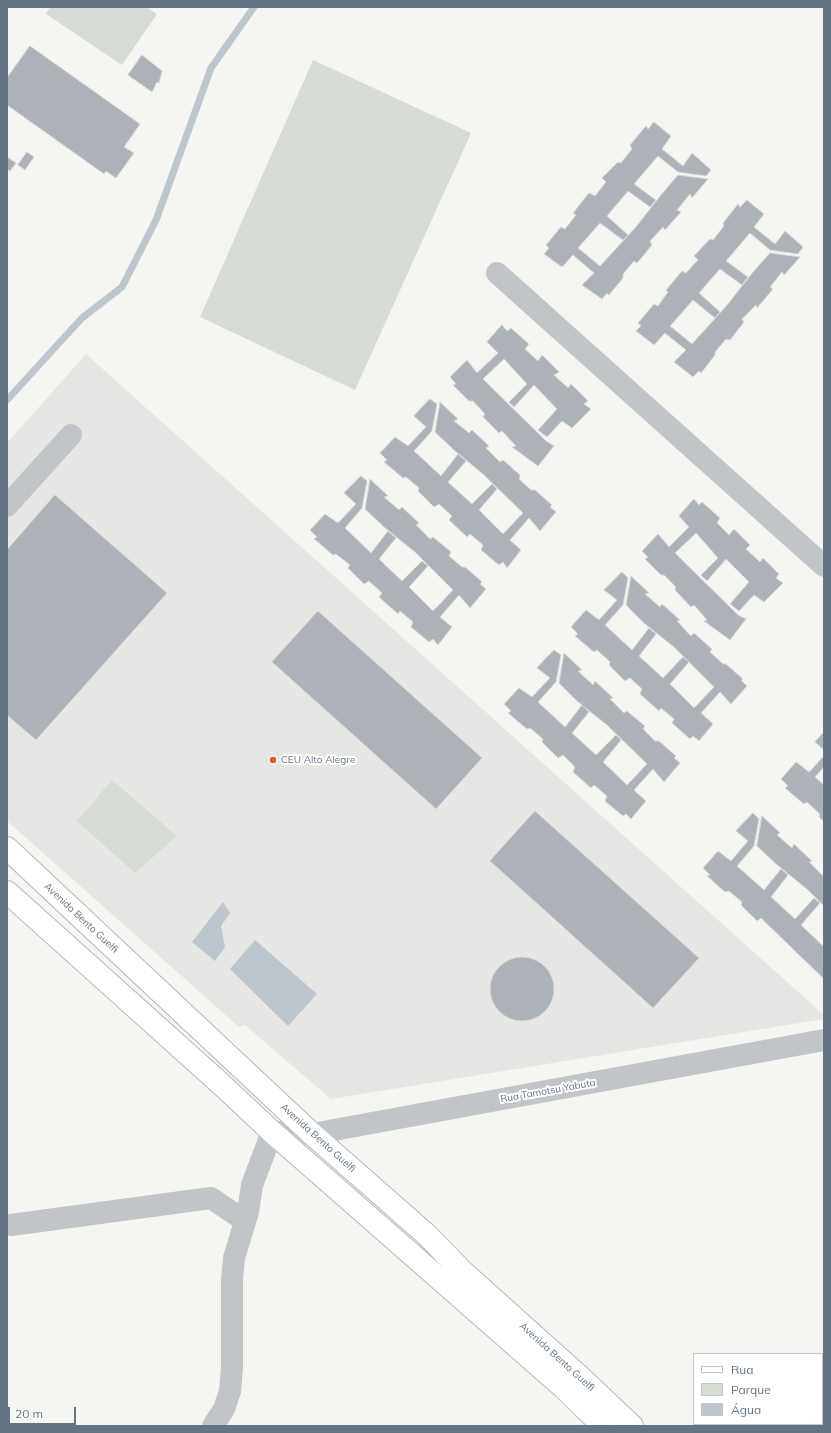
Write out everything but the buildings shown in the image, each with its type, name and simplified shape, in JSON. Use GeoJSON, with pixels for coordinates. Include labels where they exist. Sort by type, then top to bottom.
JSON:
{"type":"FeatureCollection","features":[{"type":"Feature","properties":{"kind":"main road","name":"Avenida Bento Guelfi"},"geometry":{"type":"LineString","coordinates":[[7,848],[312,1134],[427,1235],[462,1272],[632,1426]]}},
{"type":"Feature","properties":{"kind":"main road","name":"Avenida Bento Guelfi"},"geometry":{"type":"LineString","coordinates":[[7,892],[222,1085],[272,1132],[564,1388],[603,1426]]}},
{"type":"Feature","properties":{"kind":"street"},"geometry":{"type":"LineString","coordinates":[[497,273],[824,566]]}},
{"type":"Feature","properties":{"kind":"street"},"geometry":{"type":"LineString","coordinates":[[7,506],[71,435]]}},
{"type":"Feature","properties":{"kind":"street","name":"Rua Tamotsu Yabuta"},"geometry":{"type":"LineString","coordinates":[[272,1132],[312,1134],[824,1040]]}},
{"type":"Feature","properties":{"kind":"street"},"geometry":{"type":"LineString","coordinates":[[212,1426],[224,1409],[230,1391],[232,1367],[232,1280],[234,1258],[245,1221],[252,1185],[272,1132]]}},
{"type":"Feature","properties":{"kind":"street"},"geometry":{"type":"LineString","coordinates":[[11,1224],[211,1198],[245,1221]]}},
{"type":"Feature","properties":{"kind":"shaded area","name":"CEU Alto Alegre"},"geometry":{"type":"Polygon","coordinates":[[[86,354],[824,1015],[824,1019],[331,1099],[245,1025],[239,1027],[7,821],[7,443],[86,354]]]}},
{"type":"Feature","properties":{"kind":"green space"},"geometry":{"type":"Polygon","coordinates":[[[50,7],[146,7],[157,14],[122,65],[46,14],[50,7]]]}},
{"type":"Feature","properties":{"kind":"green space"},"geometry":{"type":"Polygon","coordinates":[[[313,60],[471,133],[355,390],[200,317],[313,60]]]}},
{"type":"Feature","properties":{"kind":"green space"},"geometry":{"type":"Polygon","coordinates":[[[112,780],[177,836],[135,873],[77,821],[112,780]]]}},
{"type":"Feature","properties":{"kind":"water"},"geometry":{"type":"Polygon","coordinates":[[[223,902],[230,913],[221,926],[225,947],[215,961],[192,942],[223,902]]]}},
{"type":"Feature","properties":{"kind":"water"},"geometry":{"type":"Polygon","coordinates":[[[255,940],[317,994],[288,1026],[230,969],[255,940]]]}},
{"type":"Feature","properties":{"kind":"waterway"},"geometry":{"type":"LineString","coordinates":[[7,400],[82,318],[122,287],[156,220],[211,68],[254,7]]}},
{"type":"Feature","properties":{"kind":"place","name":"CEU Alto Alegre"},"geometry":{"type":"Point","coordinates":[273,760]}}]}
